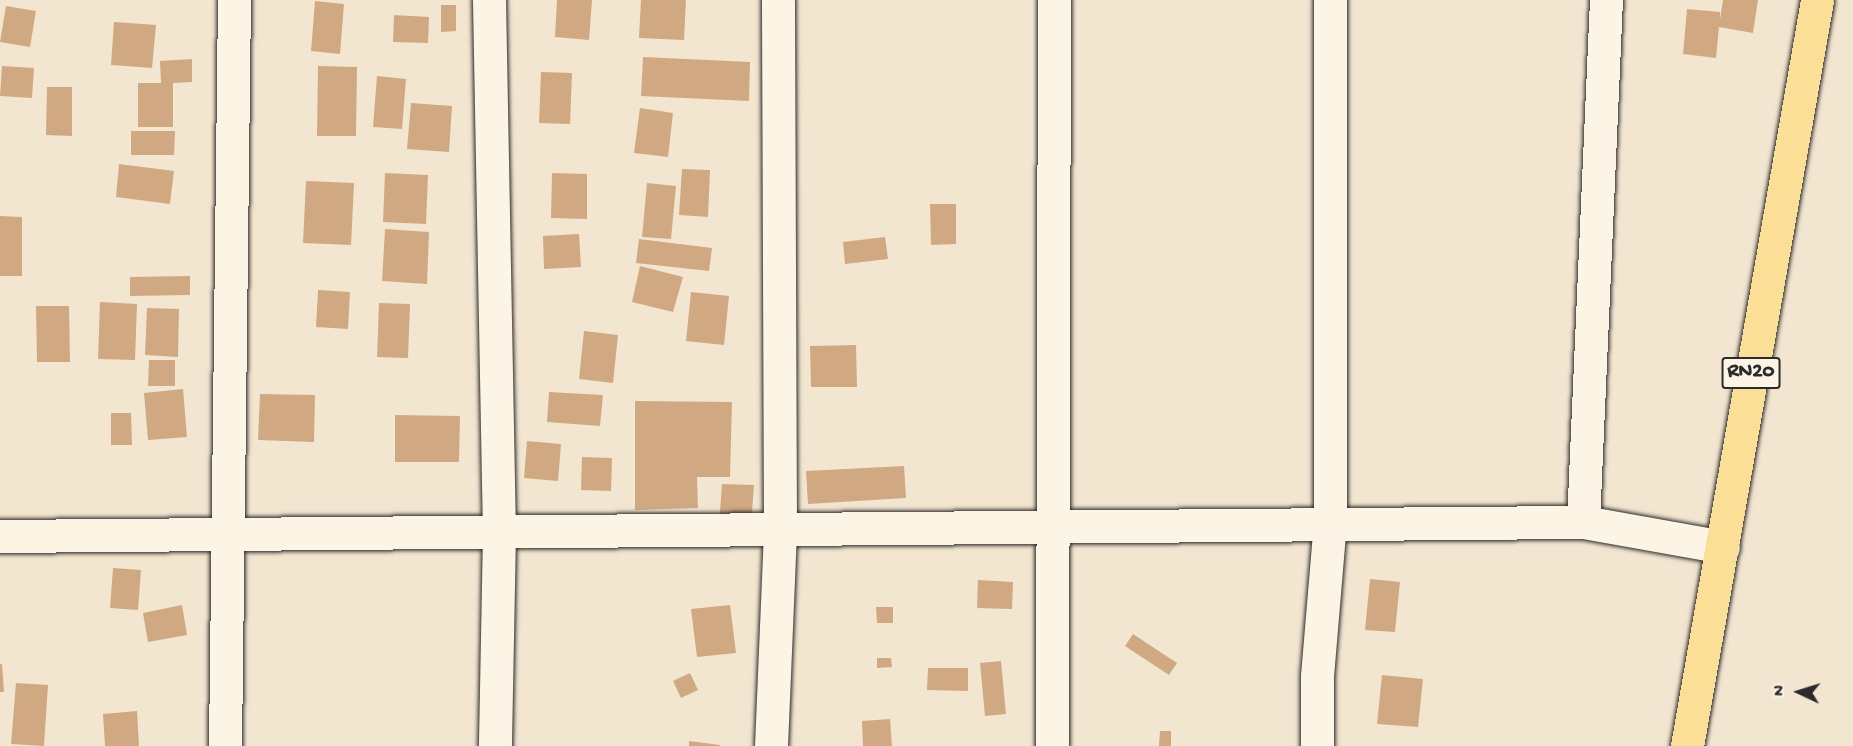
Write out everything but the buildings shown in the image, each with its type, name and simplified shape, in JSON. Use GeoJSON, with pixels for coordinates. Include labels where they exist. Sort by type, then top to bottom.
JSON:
{"type":"FeatureCollection","features":[{"type":"Feature","properties":{"kind":"main road","name":"RN20"},"geometry":{"type":"LineString","coordinates":[[1687,746],[1724,547],[1770,253],[1818,0]]}},
{"type":"Feature","properties":{"kind":"street"},"geometry":{"type":"LineString","coordinates":[[225,746],[234,0]]}},
{"type":"Feature","properties":{"kind":"street"},"geometry":{"type":"LineString","coordinates":[[489,0],[499,533],[495,746]]}},
{"type":"Feature","properties":{"kind":"street"},"geometry":{"type":"LineString","coordinates":[[771,746],[780,528],[778,0]]}},
{"type":"Feature","properties":{"kind":"street"},"geometry":{"type":"LineString","coordinates":[[1052,746],[1051,525],[1057,365],[1054,0]]}},
{"type":"Feature","properties":{"kind":"street"},"geometry":{"type":"LineString","coordinates":[[1317,746],[1317,676],[1330,521],[1330,0]]}},
{"type":"Feature","properties":{"kind":"street"},"geometry":{"type":"LineString","coordinates":[[1583,522],[1606,0]]}},
{"type":"Feature","properties":{"kind":"street"},"geometry":{"type":"LineString","coordinates":[[0,536],[499,533],[1330,521],[1583,522],[1724,547]]}}]}
